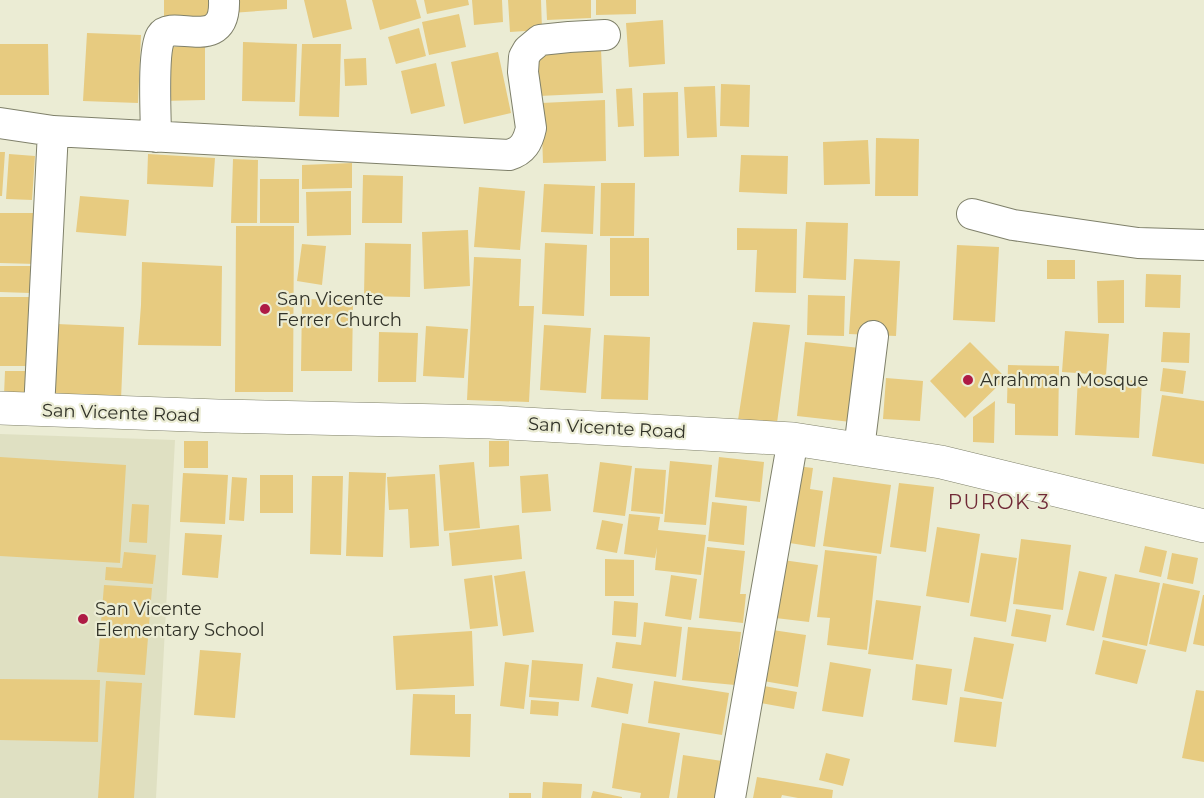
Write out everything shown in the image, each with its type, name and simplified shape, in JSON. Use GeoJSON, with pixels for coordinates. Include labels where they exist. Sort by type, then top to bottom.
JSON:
{"type":"FeatureCollection","features":[{"type":"Feature","properties":{"kind":"street"},"geometry":{"type":"LineString","coordinates":[[156,137],[156,53],[161,36],[168,31],[201,33],[212,29],[223,17],[224,0]]}},
{"type":"Feature","properties":{"kind":"street"},"geometry":{"type":"LineString","coordinates":[[0,123],[53,131],[509,156],[522,149],[530,136],[524,72],[524,57],[528,50],[540,40],[605,35]]}},
{"type":"Feature","properties":{"kind":"street"},"geometry":{"type":"LineString","coordinates":[[39,410],[53,131]]}},
{"type":"Feature","properties":{"kind":"street"},"geometry":{"type":"LineString","coordinates":[[972,214],[1013,225],[1138,243],[1204,245]]}},
{"type":"Feature","properties":{"kind":"street"},"geometry":{"type":"LineString","coordinates":[[859,449],[873,336]]}},
{"type":"Feature","properties":{"kind":"street","name":"San Vicente Road"},"geometry":{"type":"LineString","coordinates":[[0,408],[490,422],[793,439],[941,462],[1204,526]]}},
{"type":"Feature","properties":{"kind":"street"},"geometry":{"type":"LineString","coordinates":[[730,798],[793,439]]}},
{"type":"Feature","properties":{"kind":"shaded area","name":"San Vicente Elementary School"},"geometry":{"type":"Polygon","coordinates":[[[0,434],[175,440],[156,798],[0,798],[0,434]]]}},
{"type":"Feature","properties":{"kind":"building"},"geometry":{"type":"Polygon","coordinates":[[[164,0],[208,0],[208,25],[164,26],[164,0]]]}},
{"type":"Feature","properties":{"kind":"building"},"geometry":{"type":"Polygon","coordinates":[[[230,0],[287,0],[287,9],[231,13],[230,0]]]}},
{"type":"Feature","properties":{"kind":"building"},"geometry":{"type":"Polygon","coordinates":[[[304,0],[346,0],[352,29],[313,38],[304,0]]]}},
{"type":"Feature","properties":{"kind":"building"},"geometry":{"type":"Polygon","coordinates":[[[372,0],[416,0],[421,18],[380,30],[372,0]]]}},
{"type":"Feature","properties":{"kind":"building"},"geometry":{"type":"Polygon","coordinates":[[[424,0],[468,0],[469,5],[427,14],[424,0]]]}},
{"type":"Feature","properties":{"kind":"building"},"geometry":{"type":"Polygon","coordinates":[[[472,0],[502,0],[503,22],[474,25],[472,0]]]}},
{"type":"Feature","properties":{"kind":"building"},"geometry":{"type":"Polygon","coordinates":[[[508,0],[541,0],[542,30],[510,32],[508,0]]]}},
{"type":"Feature","properties":{"kind":"building"},"geometry":{"type":"Polygon","coordinates":[[[546,0],[591,0],[591,18],[547,20],[546,0]]]}},
{"type":"Feature","properties":{"kind":"building"},"geometry":{"type":"Polygon","coordinates":[[[596,0],[636,0],[636,14],[596,15],[596,0]]]}},
{"type":"Feature","properties":{"kind":"building"},"geometry":{"type":"Polygon","coordinates":[[[459,14],[466,47],[429,55],[422,22],[459,14]]]}},
{"type":"Feature","properties":{"kind":"building"},"geometry":{"type":"Polygon","coordinates":[[[663,20],[665,64],[629,67],[626,23],[663,20]]]}},
{"type":"Feature","properties":{"kind":"building"},"geometry":{"type":"Polygon","coordinates":[[[419,28],[426,56],[396,64],[388,37],[419,28]]]}},
{"type":"Feature","properties":{"kind":"building"},"geometry":{"type":"Polygon","coordinates":[[[87,33],[141,35],[138,103],[83,101],[87,33]]]}},
{"type":"Feature","properties":{"kind":"building"},"geometry":{"type":"Polygon","coordinates":[[[243,42],[297,44],[295,102],[242,101],[243,42]]]}},
{"type":"Feature","properties":{"kind":"building"},"geometry":{"type":"Polygon","coordinates":[[[0,44],[48,44],[49,95],[0,95],[0,44]]]}},
{"type":"Feature","properties":{"kind":"building"},"geometry":{"type":"Polygon","coordinates":[[[302,44],[341,44],[339,117],[299,116],[302,44]]]}},
{"type":"Feature","properties":{"kind":"building"},"geometry":{"type":"Polygon","coordinates":[[[205,46],[205,100],[162,101],[161,47],[205,46]]]}},
{"type":"Feature","properties":{"kind":"building"},"geometry":{"type":"Polygon","coordinates":[[[601,49],[603,93],[539,96],[537,53],[601,49]]]}},
{"type":"Feature","properties":{"kind":"building"},"geometry":{"type":"Polygon","coordinates":[[[498,52],[511,113],[464,124],[451,62],[498,52]]]}},
{"type":"Feature","properties":{"kind":"building"},"geometry":{"type":"Polygon","coordinates":[[[366,58],[367,85],[345,86],[344,59],[366,58]]]}},
{"type":"Feature","properties":{"kind":"building"},"geometry":{"type":"Polygon","coordinates":[[[436,63],[445,106],[411,114],[401,71],[436,63]]]}},
{"type":"Feature","properties":{"kind":"building"},"geometry":{"type":"Polygon","coordinates":[[[721,84],[750,85],[749,127],[720,126],[721,84]]]}},
{"type":"Feature","properties":{"kind":"building"},"geometry":{"type":"Polygon","coordinates":[[[715,86],[717,137],[687,138],[684,87],[715,86]]]}},
{"type":"Feature","properties":{"kind":"building"},"geometry":{"type":"Polygon","coordinates":[[[632,88],[634,126],[618,127],[616,89],[632,88]]]}},
{"type":"Feature","properties":{"kind":"building"},"geometry":{"type":"Polygon","coordinates":[[[678,92],[679,156],[644,157],[643,93],[678,92]]]}},
{"type":"Feature","properties":{"kind":"building"},"geometry":{"type":"Polygon","coordinates":[[[605,100],[606,161],[543,163],[541,103],[605,100]]]}},
{"type":"Feature","properties":{"kind":"building"},"geometry":{"type":"Polygon","coordinates":[[[876,138],[919,139],[918,196],[875,196],[876,138]]]}},
{"type":"Feature","properties":{"kind":"building"},"geometry":{"type":"Polygon","coordinates":[[[868,140],[870,184],[824,185],[823,142],[868,140]]]}},
{"type":"Feature","properties":{"kind":"building"},"geometry":{"type":"Polygon","coordinates":[[[0,152],[5,152],[2,196],[0,196],[0,152]]]}},
{"type":"Feature","properties":{"kind":"building"},"geometry":{"type":"Polygon","coordinates":[[[9,154],[35,156],[32,200],[6,199],[9,154]]]}},
{"type":"Feature","properties":{"kind":"building"},"geometry":{"type":"Polygon","coordinates":[[[148,154],[215,158],[213,187],[147,184],[148,154]]]}},
{"type":"Feature","properties":{"kind":"building"},"geometry":{"type":"Polygon","coordinates":[[[741,155],[788,156],[787,194],[739,192],[741,155]]]}},
{"type":"Feature","properties":{"kind":"building"},"geometry":{"type":"Polygon","coordinates":[[[233,159],[258,160],[257,223],[231,223],[233,159]]]}},
{"type":"Feature","properties":{"kind":"building"},"geometry":{"type":"Polygon","coordinates":[[[352,163],[352,188],[302,189],[302,165],[352,163]]]}},
{"type":"Feature","properties":{"kind":"building"},"geometry":{"type":"Polygon","coordinates":[[[363,175],[403,176],[402,223],[362,223],[363,175]]]}},
{"type":"Feature","properties":{"kind":"building"},"geometry":{"type":"Polygon","coordinates":[[[260,179],[299,179],[299,223],[260,223],[260,179]]]}},
{"type":"Feature","properties":{"kind":"building"},"geometry":{"type":"Polygon","coordinates":[[[601,183],[635,183],[634,236],[600,236],[601,183]]]}},
{"type":"Feature","properties":{"kind":"building"},"geometry":{"type":"Polygon","coordinates":[[[544,184],[595,186],[593,234],[541,232],[544,184]]]}},
{"type":"Feature","properties":{"kind":"building"},"geometry":{"type":"Polygon","coordinates":[[[479,187],[525,191],[520,250],[474,247],[479,187]]]}},
{"type":"Feature","properties":{"kind":"building"},"geometry":{"type":"Polygon","coordinates":[[[351,191],[351,235],[307,236],[306,192],[351,191]]]}},
{"type":"Feature","properties":{"kind":"building"},"geometry":{"type":"Polygon","coordinates":[[[80,196],[129,200],[126,236],[76,232],[80,196]]]}},
{"type":"Feature","properties":{"kind":"building"},"geometry":{"type":"Polygon","coordinates":[[[0,213],[38,213],[36,264],[0,263],[0,213]]]}},
{"type":"Feature","properties":{"kind":"building"},"geometry":{"type":"Polygon","coordinates":[[[806,222],[848,223],[846,280],[803,278],[806,222]]]}},
{"type":"Feature","properties":{"kind":"building","name":"San Vicente Ferrer Church"},"geometry":{"type":"Polygon","coordinates":[[[236,226],[294,226],[293,392],[235,392],[236,226]]]}},
{"type":"Feature","properties":{"kind":"building"},"geometry":{"type":"Polygon","coordinates":[[[737,228],[797,229],[796,293],[755,292],[757,250],[737,250],[737,228]]]}},
{"type":"Feature","properties":{"kind":"building"},"geometry":{"type":"Polygon","coordinates":[[[468,230],[470,286],[424,289],[422,232],[468,230]]]}},
{"type":"Feature","properties":{"kind":"building"},"geometry":{"type":"Polygon","coordinates":[[[610,238],[649,238],[649,296],[610,296],[610,238]]]}},
{"type":"Feature","properties":{"kind":"building"},"geometry":{"type":"Polygon","coordinates":[[[365,243],[411,244],[410,297],[364,296],[365,243]]]}},
{"type":"Feature","properties":{"kind":"building"},"geometry":{"type":"Polygon","coordinates":[[[545,243],[587,245],[584,316],[542,314],[545,243]]]}},
{"type":"Feature","properties":{"kind":"building"},"geometry":{"type":"Polygon","coordinates":[[[302,244],[326,246],[322,285],[297,281],[302,244]]]}},
{"type":"Feature","properties":{"kind":"building"},"geometry":{"type":"Polygon","coordinates":[[[957,245],[999,247],[995,322],[953,320],[957,245]]]}},
{"type":"Feature","properties":{"kind":"building"},"geometry":{"type":"Polygon","coordinates":[[[474,257],[521,259],[519,306],[534,306],[529,402],[467,400],[474,257]]]}},
{"type":"Feature","properties":{"kind":"building"},"geometry":{"type":"Polygon","coordinates":[[[854,259],[900,261],[896,336],[849,334],[854,259]]]}},
{"type":"Feature","properties":{"kind":"building"},"geometry":{"type":"Polygon","coordinates":[[[1047,260],[1075,260],[1075,279],[1047,279],[1047,260]]]}},
{"type":"Feature","properties":{"kind":"building"},"geometry":{"type":"Polygon","coordinates":[[[142,262],[222,266],[221,346],[138,345],[142,262]]]}},
{"type":"Feature","properties":{"kind":"building"},"geometry":{"type":"Polygon","coordinates":[[[0,266],[31,266],[30,293],[0,292],[0,266]]]}},
{"type":"Feature","properties":{"kind":"building"},"geometry":{"type":"Polygon","coordinates":[[[1146,274],[1181,275],[1180,308],[1145,307],[1146,274]]]}},
{"type":"Feature","properties":{"kind":"building"},"geometry":{"type":"Polygon","coordinates":[[[1124,280],[1124,323],[1098,323],[1097,281],[1124,280]]]}},
{"type":"Feature","properties":{"kind":"building"},"geometry":{"type":"Polygon","coordinates":[[[808,295],[845,296],[844,336],[807,335],[808,295]]]}},
{"type":"Feature","properties":{"kind":"building"},"geometry":{"type":"Polygon","coordinates":[[[0,297],[32,297],[31,366],[0,366],[0,297]]]}},
{"type":"Feature","properties":{"kind":"building"},"geometry":{"type":"Polygon","coordinates":[[[302,299],[353,300],[352,371],[301,371],[302,299]]]}},
{"type":"Feature","properties":{"kind":"building"},"geometry":{"type":"Polygon","coordinates":[[[753,322],[790,325],[777,423],[738,420],[753,322]]]}},
{"type":"Feature","properties":{"kind":"building"},"geometry":{"type":"Polygon","coordinates":[[[57,324],[124,327],[121,400],[54,397],[57,324]]]}},
{"type":"Feature","properties":{"kind":"building"},"geometry":{"type":"Polygon","coordinates":[[[544,325],[591,328],[586,393],[540,390],[544,325]]]}},
{"type":"Feature","properties":{"kind":"building"},"geometry":{"type":"Polygon","coordinates":[[[426,326],[468,329],[464,378],[423,376],[426,326]]]}},
{"type":"Feature","properties":{"kind":"building"},"geometry":{"type":"Polygon","coordinates":[[[1065,331],[1109,334],[1106,375],[1062,372],[1065,331]]]}},
{"type":"Feature","properties":{"kind":"building"},"geometry":{"type":"Polygon","coordinates":[[[379,332],[418,333],[416,382],[378,382],[379,332]]]}},
{"type":"Feature","properties":{"kind":"building"},"geometry":{"type":"Polygon","coordinates":[[[1163,332],[1190,333],[1189,363],[1161,362],[1163,332]]]}},
{"type":"Feature","properties":{"kind":"building"},"geometry":{"type":"Polygon","coordinates":[[[604,335],[650,337],[648,400],[601,399],[604,335]]]}},
{"type":"Feature","properties":{"kind":"building"},"geometry":{"type":"Polygon","coordinates":[[[805,342],[860,348],[851,422],[797,416],[805,342]]]}},
{"type":"Feature","properties":{"kind":"building","name":"Arrahman Mosque"},"geometry":{"type":"Polygon","coordinates":[[[970,342],[1006,378],[965,418],[930,381],[970,342]]]}},
{"type":"Feature","properties":{"kind":"building"},"geometry":{"type":"Polygon","coordinates":[[[1008,365],[1059,366],[1058,436],[1015,435],[1015,404],[1007,403],[1008,365]]]}},
{"type":"Feature","properties":{"kind":"building"},"geometry":{"type":"Polygon","coordinates":[[[1163,368],[1186,371],[1183,394],[1160,391],[1163,368]]]}},
{"type":"Feature","properties":{"kind":"building"},"geometry":{"type":"Polygon","coordinates":[[[5,371],[29,371],[29,395],[4,395],[5,371]]]}},
{"type":"Feature","properties":{"kind":"building"},"geometry":{"type":"Polygon","coordinates":[[[1078,377],[1142,381],[1139,438],[1075,435],[1078,377]]]}},
{"type":"Feature","properties":{"kind":"building"},"geometry":{"type":"Polygon","coordinates":[[[886,378],[923,381],[920,421],[883,419],[886,378]]]}},
{"type":"Feature","properties":{"kind":"building"},"geometry":{"type":"Polygon","coordinates":[[[1162,395],[1204,401],[1204,464],[1152,456],[1162,395]]]}},
{"type":"Feature","properties":{"kind":"building"},"geometry":{"type":"Polygon","coordinates":[[[995,401],[994,443],[973,442],[973,417],[995,401]]]}},
{"type":"Feature","properties":{"kind":"building"},"geometry":{"type":"Polygon","coordinates":[[[184,441],[208,441],[208,468],[184,468],[184,441]]]}},
{"type":"Feature","properties":{"kind":"building"},"geometry":{"type":"Polygon","coordinates":[[[489,441],[509,441],[509,466],[489,467],[489,441]]]}},
{"type":"Feature","properties":{"kind":"building"},"geometry":{"type":"Polygon","coordinates":[[[0,457],[126,465],[120,563],[0,556],[0,457]]]}},
{"type":"Feature","properties":{"kind":"building"},"geometry":{"type":"Polygon","coordinates":[[[719,457],[764,462],[760,502],[715,497],[719,457]]]}},
{"type":"Feature","properties":{"kind":"building"},"geometry":{"type":"Polygon","coordinates":[[[670,461],[712,465],[706,525],[664,522],[670,461]]]}},
{"type":"Feature","properties":{"kind":"building"},"geometry":{"type":"Polygon","coordinates":[[[474,462],[480,528],[444,531],[439,465],[474,462]]]}},
{"type":"Feature","properties":{"kind":"building"},"geometry":{"type":"Polygon","coordinates":[[[600,462],[632,466],[625,516],[593,512],[600,462]]]}},
{"type":"Feature","properties":{"kind":"building"},"geometry":{"type":"Polygon","coordinates":[[[789,465],[813,468],[810,489],[823,491],[815,547],[777,541],[789,465]]]}},
{"type":"Feature","properties":{"kind":"building"},"geometry":{"type":"Polygon","coordinates":[[[635,468],[666,470],[663,514],[631,511],[635,468]]]}},
{"type":"Feature","properties":{"kind":"building"},"geometry":{"type":"Polygon","coordinates":[[[349,472],[386,473],[383,557],[346,556],[349,472]]]}},
{"type":"Feature","properties":{"kind":"building"},"geometry":{"type":"Polygon","coordinates":[[[183,473],[228,475],[225,524],[180,522],[183,473]]]}},
{"type":"Feature","properties":{"kind":"building"},"geometry":{"type":"Polygon","coordinates":[[[435,474],[439,546],[410,548],[408,509],[389,510],[387,477],[435,474]]]}},
{"type":"Feature","properties":{"kind":"building"},"geometry":{"type":"Polygon","coordinates":[[[548,474],[551,511],[522,513],[520,476],[548,474]]]}},
{"type":"Feature","properties":{"kind":"building"},"geometry":{"type":"Polygon","coordinates":[[[260,475],[293,475],[293,513],[260,513],[260,475]]]}},
{"type":"Feature","properties":{"kind":"building"},"geometry":{"type":"Polygon","coordinates":[[[312,476],[343,476],[341,555],[310,554],[312,476]]]}},
{"type":"Feature","properties":{"kind":"building"},"geometry":{"type":"Polygon","coordinates":[[[232,477],[247,478],[244,521],[229,520],[232,477]]]}},
{"type":"Feature","properties":{"kind":"building"},"geometry":{"type":"Polygon","coordinates":[[[833,477],[891,485],[881,554],[823,546],[833,477]]]}},
{"type":"Feature","properties":{"kind":"building"},"geometry":{"type":"Polygon","coordinates":[[[899,483],[934,487],[926,552],[890,547],[899,483]]]}},
{"type":"Feature","properties":{"kind":"building"},"geometry":{"type":"Polygon","coordinates":[[[712,502],[747,506],[744,545],[708,541],[712,502]]]}},
{"type":"Feature","properties":{"kind":"building"},"geometry":{"type":"Polygon","coordinates":[[[132,504],[149,505],[147,543],[129,542],[132,504]]]}},
{"type":"Feature","properties":{"kind":"building"},"geometry":{"type":"Polygon","coordinates":[[[629,514],[660,517],[658,530],[706,535],[701,575],[655,570],[657,547],[655,558],[624,554],[629,514]]]}},
{"type":"Feature","properties":{"kind":"building"},"geometry":{"type":"Polygon","coordinates":[[[602,520],[623,524],[617,553],[596,549],[602,520]]]}},
{"type":"Feature","properties":{"kind":"building"},"geometry":{"type":"Polygon","coordinates":[[[519,525],[522,559],[452,566],[449,533],[519,525]]]}},
{"type":"Feature","properties":{"kind":"building"},"geometry":{"type":"Polygon","coordinates":[[[937,527],[980,534],[969,603],[926,596],[937,527]]]}},
{"type":"Feature","properties":{"kind":"building"},"geometry":{"type":"Polygon","coordinates":[[[185,533],[222,535],[218,578],[182,575],[185,533]]]}},
{"type":"Feature","properties":{"kind":"building"},"geometry":{"type":"Polygon","coordinates":[[[1021,539],[1071,545],[1063,610],[1013,604],[1021,539]]]}},
{"type":"Feature","properties":{"kind":"building"},"geometry":{"type":"Polygon","coordinates":[[[1145,546],[1167,551],[1161,577],[1139,572],[1145,546]]]}},
{"type":"Feature","properties":{"kind":"building"},"geometry":{"type":"Polygon","coordinates":[[[707,547],[745,551],[740,594],[746,594],[743,623],[699,618],[707,547]]]}},
{"type":"Feature","properties":{"kind":"building"},"geometry":{"type":"Polygon","coordinates":[[[825,550],[877,556],[867,650],[827,645],[830,618],[817,617],[825,550]]]}},
{"type":"Feature","properties":{"kind":"building"},"geometry":{"type":"Polygon","coordinates":[[[124,552],[156,555],[153,584],[105,580],[106,567],[122,568],[124,552]]]}},
{"type":"Feature","properties":{"kind":"building"},"geometry":{"type":"Polygon","coordinates":[[[981,553],[1017,558],[1006,622],[970,616],[981,553]]]}},
{"type":"Feature","properties":{"kind":"building"},"geometry":{"type":"Polygon","coordinates":[[[1172,553],[1198,558],[1193,584],[1167,579],[1172,553]]]}},
{"type":"Feature","properties":{"kind":"building"},"geometry":{"type":"Polygon","coordinates":[[[605,559],[634,560],[634,596],[605,596],[605,559]]]}},
{"type":"Feature","properties":{"kind":"building"},"geometry":{"type":"Polygon","coordinates":[[[776,559],[818,565],[809,622],[767,617],[776,559]]]}},
{"type":"Feature","properties":{"kind":"building"},"geometry":{"type":"Polygon","coordinates":[[[525,571],[534,632],[503,636],[494,576],[525,571]]]}},
{"type":"Feature","properties":{"kind":"building"},"geometry":{"type":"Polygon","coordinates":[[[1079,571],[1107,577],[1094,631],[1066,625],[1079,571]]]}},
{"type":"Feature","properties":{"kind":"building"},"geometry":{"type":"Polygon","coordinates":[[[1115,574],[1160,583],[1147,646],[1102,637],[1115,574]]]}},
{"type":"Feature","properties":{"kind":"building"},"geometry":{"type":"Polygon","coordinates":[[[492,575],[498,626],[470,629],[464,579],[492,575]]]}},
{"type":"Feature","properties":{"kind":"building"},"geometry":{"type":"Polygon","coordinates":[[[671,575],[697,579],[691,620],[665,616],[671,575]]]}},
{"type":"Feature","properties":{"kind":"building"},"geometry":{"type":"Polygon","coordinates":[[[1163,583],[1200,591],[1186,652],[1149,644],[1163,583]]]}},
{"type":"Feature","properties":{"kind":"building"},"geometry":{"type":"Polygon","coordinates":[[[104,585],[152,588],[145,675],[97,672],[104,585]]]}},
{"type":"Feature","properties":{"kind":"building"},"geometry":{"type":"Polygon","coordinates":[[[1204,595],[1204,646],[1193,644],[1204,595]]]}},
{"type":"Feature","properties":{"kind":"building"},"geometry":{"type":"Polygon","coordinates":[[[876,600],[921,606],[913,660],[868,654],[876,600]]]}},
{"type":"Feature","properties":{"kind":"building"},"geometry":{"type":"Polygon","coordinates":[[[614,601],[638,603],[636,637],[612,635],[614,601]]]}},
{"type":"Feature","properties":{"kind":"building"},"geometry":{"type":"Polygon","coordinates":[[[1016,609],[1051,615],[1046,642],[1011,636],[1016,609]]]}},
{"type":"Feature","properties":{"kind":"building"},"geometry":{"type":"Polygon","coordinates":[[[644,622],[682,627],[676,677],[612,668],[616,642],[641,645],[644,622]]]}},
{"type":"Feature","properties":{"kind":"building"},"geometry":{"type":"Polygon","coordinates":[[[688,627],[741,632],[735,685],[682,680],[688,627]]]}},
{"type":"Feature","properties":{"kind":"building"},"geometry":{"type":"Polygon","coordinates":[[[766,629],[806,635],[798,687],[757,680],[766,629]]]}},
{"type":"Feature","properties":{"kind":"building"},"geometry":{"type":"Polygon","coordinates":[[[472,631],[474,686],[396,690],[393,636],[472,631]]]}},
{"type":"Feature","properties":{"kind":"building"},"geometry":{"type":"Polygon","coordinates":[[[974,637],[1014,644],[1003,699],[964,691],[974,637]]]}},
{"type":"Feature","properties":{"kind":"building"},"geometry":{"type":"Polygon","coordinates":[[[1103,640],[1146,650],[1137,684],[1095,674],[1103,640]]]}},
{"type":"Feature","properties":{"kind":"building"},"geometry":{"type":"Polygon","coordinates":[[[200,650],[241,653],[235,718],[194,715],[200,650]]]}},
{"type":"Feature","properties":{"kind":"building"},"geometry":{"type":"Polygon","coordinates":[[[532,660],[583,664],[579,701],[529,697],[532,660]]]}},
{"type":"Feature","properties":{"kind":"building"},"geometry":{"type":"Polygon","coordinates":[[[505,662],[529,665],[524,709],[500,706],[505,662]]]}},
{"type":"Feature","properties":{"kind":"building"},"geometry":{"type":"Polygon","coordinates":[[[830,662],[871,669],[863,717],[822,711],[830,662]]]}},
{"type":"Feature","properties":{"kind":"building"},"geometry":{"type":"Polygon","coordinates":[[[916,664],[952,669],[947,705],[912,700],[916,664]]]}},
{"type":"Feature","properties":{"kind":"building"},"geometry":{"type":"Polygon","coordinates":[[[597,677],[633,684],[628,714],[591,707],[597,677]]]}},
{"type":"Feature","properties":{"kind":"building"},"geometry":{"type":"Polygon","coordinates":[[[0,679],[100,680],[98,742],[0,740],[0,679]]]}},
{"type":"Feature","properties":{"kind":"building"},"geometry":{"type":"Polygon","coordinates":[[[106,681],[142,683],[134,798],[98,798],[106,681]]]}},
{"type":"Feature","properties":{"kind":"building"},"geometry":{"type":"Polygon","coordinates":[[[654,681],[729,693],[722,735],[648,723],[654,681]]]}},
{"type":"Feature","properties":{"kind":"building"},"geometry":{"type":"Polygon","coordinates":[[[764,686],[797,692],[794,709],[761,703],[764,686]]]}},
{"type":"Feature","properties":{"kind":"building"},"geometry":{"type":"Polygon","coordinates":[[[1196,690],[1204,691],[1204,762],[1182,758],[1196,690]]]}},
{"type":"Feature","properties":{"kind":"building"},"geometry":{"type":"Polygon","coordinates":[[[413,694],[455,695],[455,714],[471,714],[470,757],[410,755],[413,694]]]}},
{"type":"Feature","properties":{"kind":"building"},"geometry":{"type":"Polygon","coordinates":[[[960,697],[1002,702],[996,747],[954,742],[960,697]]]}},
{"type":"Feature","properties":{"kind":"building"},"geometry":{"type":"Polygon","coordinates":[[[531,700],[559,702],[558,716],[530,714],[531,700]]]}},
{"type":"Feature","properties":{"kind":"building"},"geometry":{"type":"Polygon","coordinates":[[[622,723],[680,733],[669,798],[640,798],[641,793],[612,788],[622,723]]]}},
{"type":"Feature","properties":{"kind":"building"},"geometry":{"type":"Polygon","coordinates":[[[826,753],[850,759],[843,786],[819,780],[826,753]]]}},
{"type":"Feature","properties":{"kind":"building"},"geometry":{"type":"Polygon","coordinates":[[[683,755],[722,761],[716,798],[677,798],[683,755]]]}},
{"type":"Feature","properties":{"kind":"building"},"geometry":{"type":"Polygon","coordinates":[[[757,777],[833,790],[832,798],[798,798],[782,795],[781,798],[753,798],[757,777]]]}},
{"type":"Feature","properties":{"kind":"building"},"geometry":{"type":"Polygon","coordinates":[[[543,782],[582,784],[581,798],[542,798],[543,782]]]}},
{"type":"Feature","properties":{"kind":"building"},"geometry":{"type":"Polygon","coordinates":[[[593,791],[622,797],[622,798],[591,798],[593,791]]]}},
{"type":"Feature","properties":{"kind":"building"},"geometry":{"type":"Polygon","coordinates":[[[509,793],[531,793],[531,798],[509,798],[509,793]]]}},
{"type":"Feature","properties":{"kind":"place","name":"San Vicente Ferrer Church"},"geometry":{"type":"Point","coordinates":[265,309]}},
{"type":"Feature","properties":{"kind":"place","name":"Arrahman Mosque"},"geometry":{"type":"Point","coordinates":[968,380]}},
{"type":"Feature","properties":{"kind":"place","name":"San Vicente Elementary School"},"geometry":{"type":"Point","coordinates":[83,619]}},
{"type":"Feature","properties":{"kind":"district","name":"PUROK 3"},"geometry":{"type":"Point","coordinates":[999,502]}}]}
